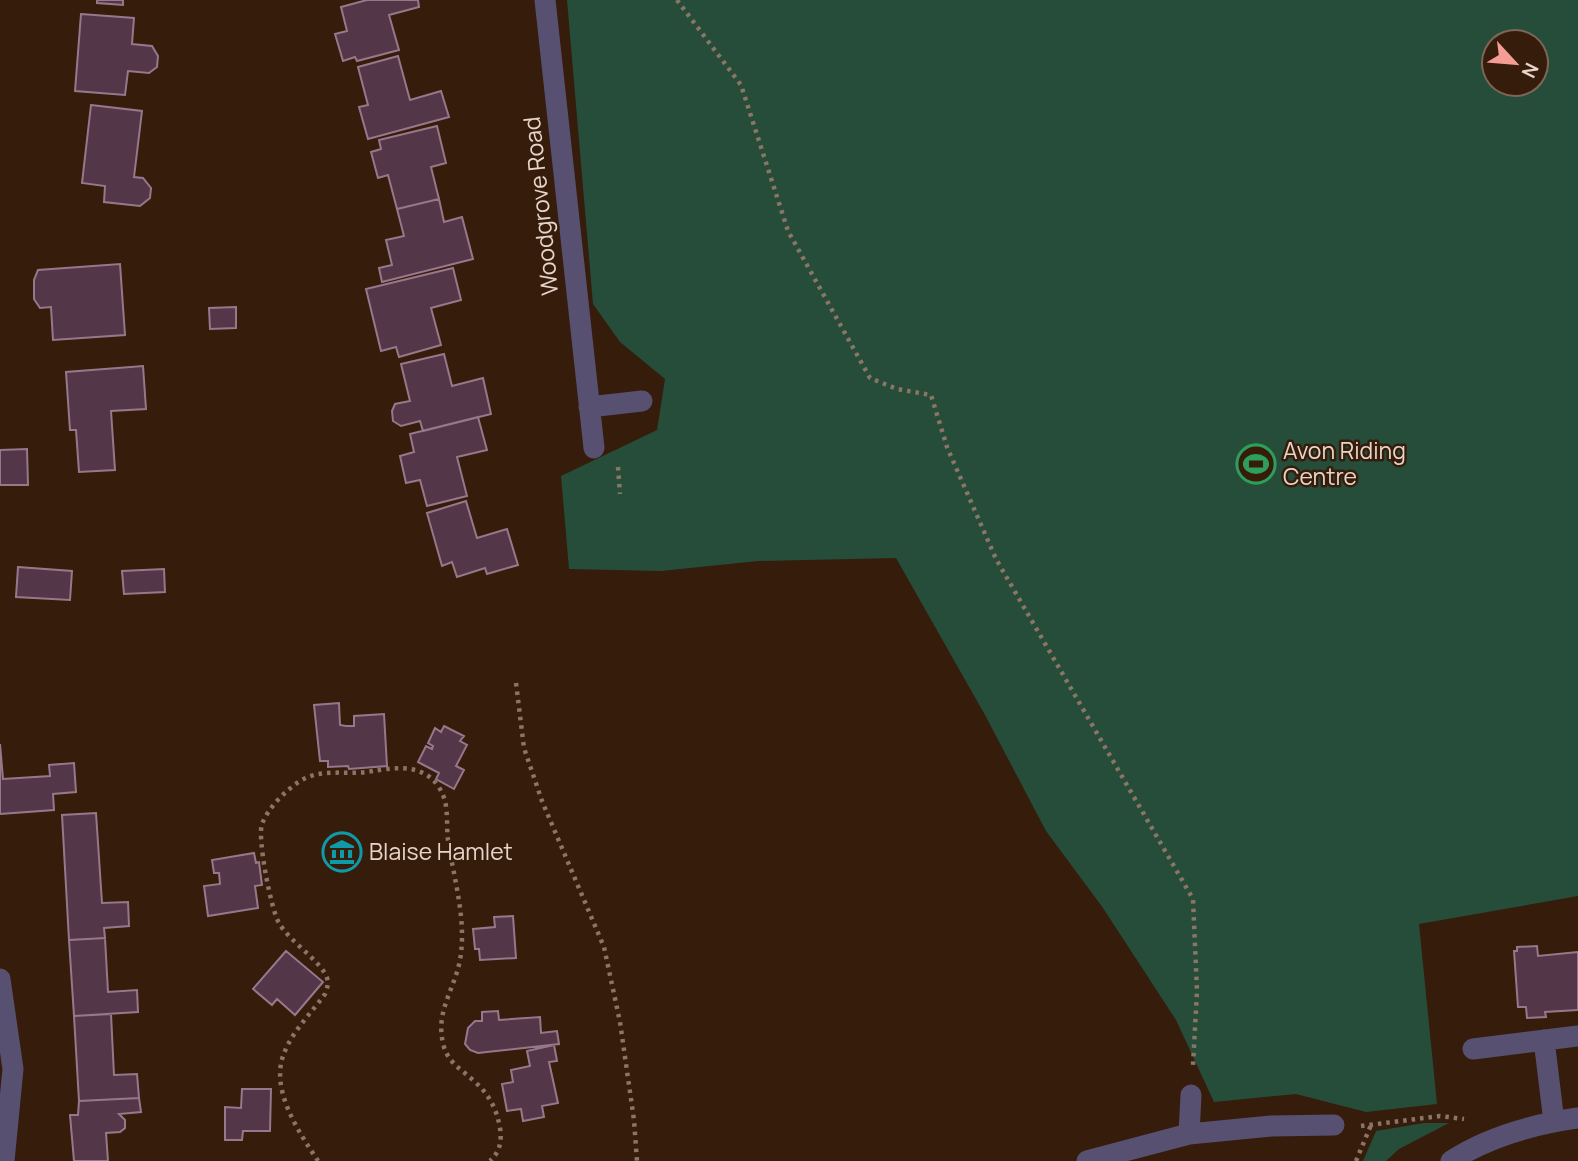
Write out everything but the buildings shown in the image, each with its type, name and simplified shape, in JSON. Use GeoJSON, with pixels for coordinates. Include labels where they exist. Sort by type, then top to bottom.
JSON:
{"type":"FeatureCollection","features":[{"type":"Feature","properties":{"kind":"street","name":"Woodgrove Road"},"geometry":{"type":"LineString","coordinates":[[545,0],[594,448]]}},
{"type":"Feature","properties":{"kind":"street"},"geometry":{"type":"LineString","coordinates":[[589,407],[642,401]]}},
{"type":"Feature","properties":{"kind":"street"},"geometry":{"type":"LineString","coordinates":[[0,979],[13,1069],[4,1161]]}},
{"type":"Feature","properties":{"kind":"street"},"geometry":{"type":"LineString","coordinates":[[1473,1049],[1578,1036]]}},
{"type":"Feature","properties":{"kind":"street"},"geometry":{"type":"LineString","coordinates":[[1544,1040],[1554,1122]]}},
{"type":"Feature","properties":{"kind":"street"},"geometry":{"type":"LineString","coordinates":[[1189,1134],[1191,1095]]}},
{"type":"Feature","properties":{"kind":"street"},"geometry":{"type":"LineString","coordinates":[[1451,1161],[1503,1136],[1578,1118]]}},
{"type":"Feature","properties":{"kind":"street"},"geometry":{"type":"LineString","coordinates":[[1087,1161],[1189,1134],[1271,1126],[1334,1125]]}},
{"type":"Feature","properties":{"kind":"path"},"geometry":{"type":"LineString","coordinates":[[677,0],[741,85],[788,232],[870,378],[897,389],[931,395],[947,447],[996,559],[1193,899],[1197,991],[1191,1095]]}},
{"type":"Feature","properties":{"kind":"path"},"geometry":{"type":"LineString","coordinates":[[516,683],[524,748],[542,801],[604,947],[620,1022],[637,1161]]}},
{"type":"Feature","properties":{"kind":"path"},"geometry":{"type":"LineString","coordinates":[[318,1161],[289,1111],[281,1084],[281,1071],[285,1049],[325,994],[328,983],[324,973],[278,922],[272,905],[260,841],[262,824],[270,810],[288,791],[310,776],[326,772],[358,774],[398,767],[429,776],[442,792],[446,806],[447,830],[463,936],[457,972],[443,1008],[444,1045],[453,1064],[477,1083],[495,1108],[501,1136],[497,1154],[490,1161]]}},
{"type":"Feature","properties":{"kind":"path"},"geometry":{"type":"LineString","coordinates":[[1334,1125],[1371,1125],[1440,1116],[1465,1119],[1503,1136]]}},
{"type":"Feature","properties":{"kind":"path"},"geometry":{"type":"LineString","coordinates":[[1356,1161],[1371,1125]]}},
{"type":"Feature","properties":{"kind":"green space","name":"Avon Riding Centre"},"geometry":{"type":"Polygon","coordinates":[[[567,0],[1578,0],[1578,896],[1419,924],[1437,1104],[1366,1112],[1296,1094],[1214,1102],[1176,1020],[1103,908],[1046,831],[985,715],[896,558],[758,561],[661,571],[569,569],[561,476],[657,430],[665,379],[620,342],[593,304],[567,0]]]}},
{"type":"Feature","properties":{"kind":"green space"},"geometry":{"type":"Polygon","coordinates":[[[1424,1123],[1449,1123],[1399,1149],[1386,1161],[1363,1161],[1376,1131],[1424,1123]]]}},
{"type":"Feature","properties":{"kind":"place","name":"Avon Riding Centre"},"geometry":{"type":"Point","coordinates":[1256,464]}},
{"type":"Feature","properties":{"kind":"place","name":"Blaise Hamlet"},"geometry":{"type":"Point","coordinates":[342,852]}}]}
